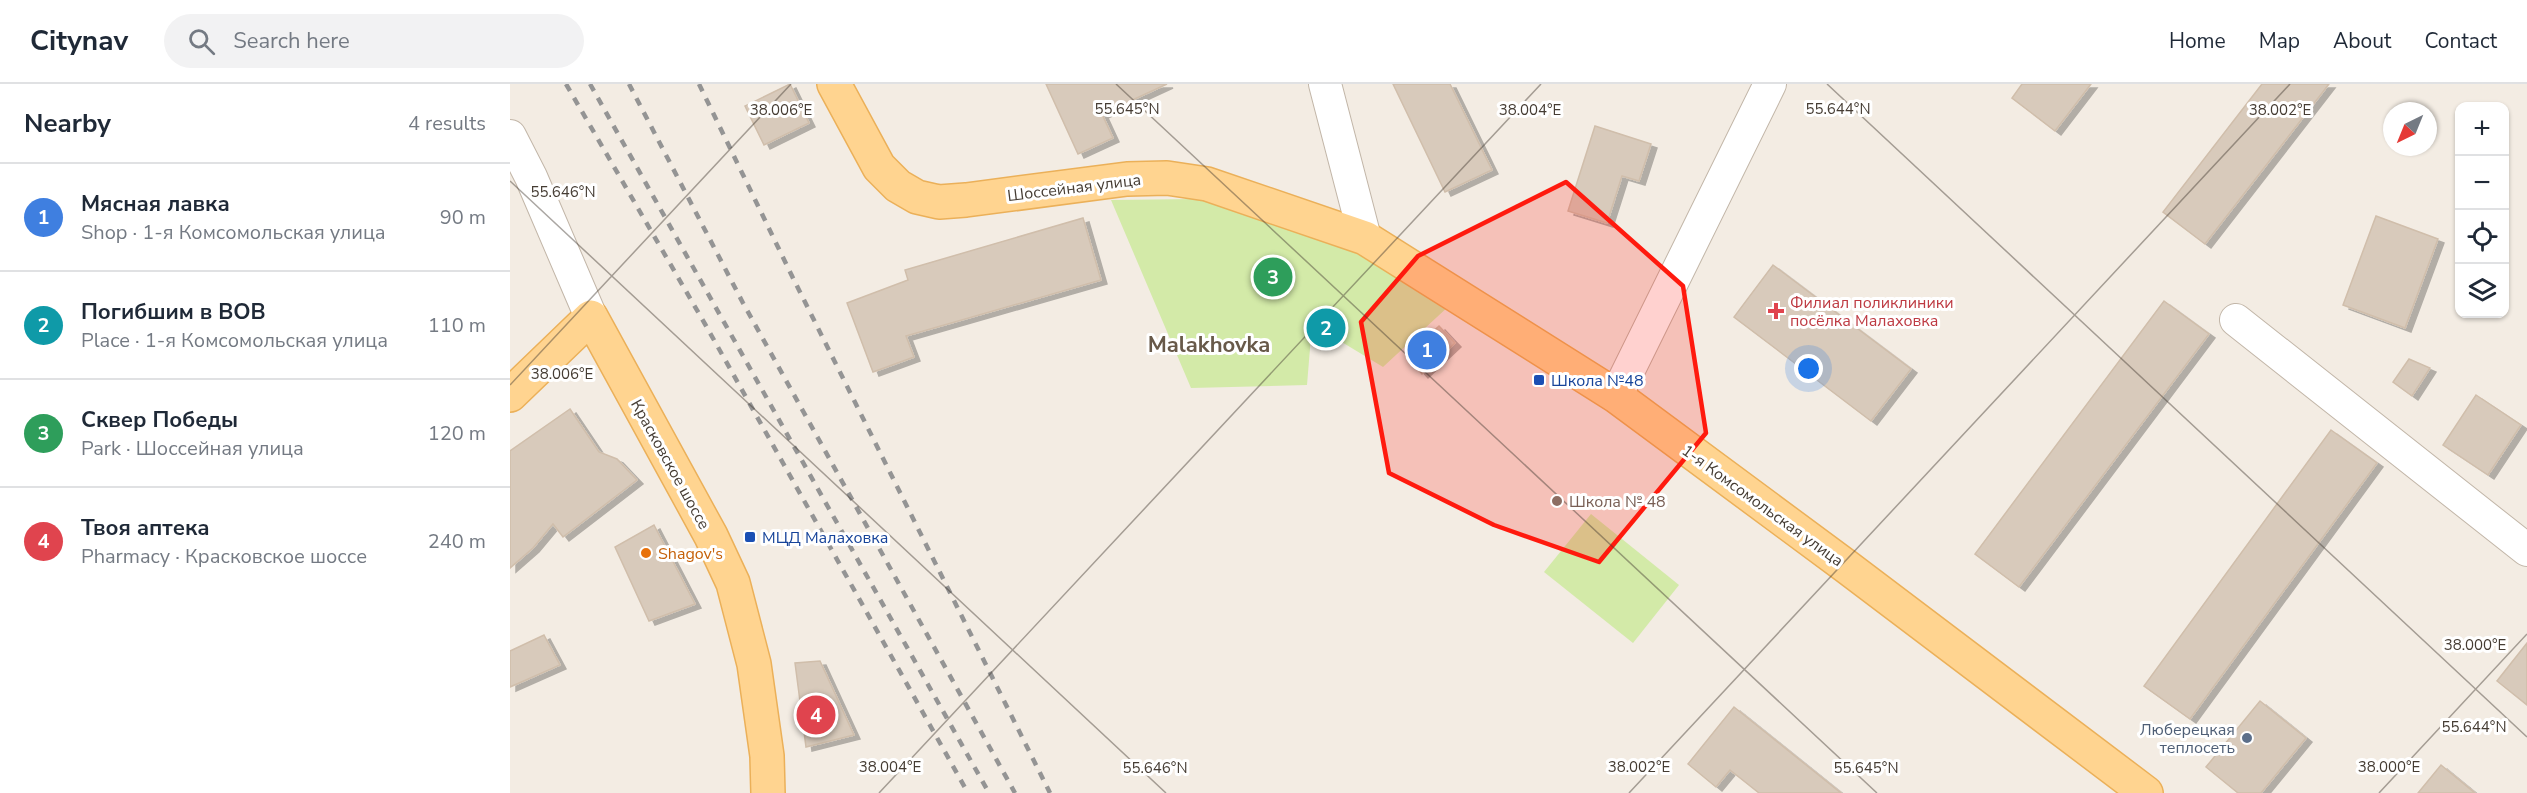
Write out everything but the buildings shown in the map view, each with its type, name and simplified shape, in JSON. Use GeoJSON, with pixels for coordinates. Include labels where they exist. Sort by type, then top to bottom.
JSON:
{"type":"FeatureCollection","features":[{"type":"Feature","properties":{"kind":"main road","name":"Шоссейная улица"},"geometry":{"type":"LineString","coordinates":[[834,84],[879,167],[898,186],[916,197],[939,202],[966,200],[1127,178],[1167,178],[1207,184],[1365,238]]}},
{"type":"Feature","properties":{"kind":"main road","name":"1-я Комсомольская улица"},"geometry":{"type":"LineString","coordinates":[[1365,238],[1616,396],[2146,793]]}},
{"type":"Feature","properties":{"kind":"main road"},"geometry":{"type":"LineString","coordinates":[[510,395],[591,317]]}},
{"type":"Feature","properties":{"kind":"main road","name":"Красковское шоссе"},"geometry":{"type":"LineString","coordinates":[[591,317],[711,536],[733,583],[754,664],[767,756],[768,793]]}},
{"type":"Feature","properties":{"kind":"street"},"geometry":{"type":"LineString","coordinates":[[1325,84],[1365,238]]}},
{"type":"Feature","properties":{"kind":"street"},"geometry":{"type":"LineString","coordinates":[[1616,396],[1770,84]]}},
{"type":"Feature","properties":{"kind":"street"},"geometry":{"type":"LineString","coordinates":[[510,136],[531,177],[591,317]]}},
{"type":"Feature","properties":{"kind":"street"},"geometry":{"type":"LineString","coordinates":[[2236,320],[2527,550]]}},
{"type":"Feature","properties":{"kind":"highlighted area"},"geometry":{"type":"Polygon","coordinates":[[[1566,182],[1683,286],[1706,433],[1599,562],[1494,525],[1389,473],[1361,322],[1418,256],[1566,182]]]}},
{"type":"Feature","properties":{"kind":"green space"},"geometry":{"type":"Polygon","coordinates":[[[1197,199],[1356,248],[1450,305],[1383,367],[1312,324],[1307,385],[1191,388],[1111,200],[1197,199]]]}},
{"type":"Feature","properties":{"kind":"green space"},"geometry":{"type":"Polygon","coordinates":[[[1591,514],[1679,585],[1633,643],[1544,572],[1591,514]]]}},
{"type":"Feature","properties":{"kind":"railway"},"geometry":{"type":"LineString","coordinates":[[566,84],[705,324],[968,793]]}},
{"type":"Feature","properties":{"kind":"railway"},"geometry":{"type":"LineString","coordinates":[[590,84],[989,793]]}},
{"type":"Feature","properties":{"kind":"railway"},"geometry":{"type":"LineString","coordinates":[[629,84],[743,303],[1015,793]]}},
{"type":"Feature","properties":{"kind":"railway"},"geometry":{"type":"LineString","coordinates":[[699,84],[792,276],[1050,793]]}},
{"type":"Feature","properties":{"kind":"place","name":"Сквер Победы"},"geometry":{"type":"Point","coordinates":[1273,277]}},
{"type":"Feature","properties":{"kind":"place","name":"Филиал поликлиники посёлка Малаховка"},"geometry":{"type":"Point","coordinates":[1776,311]}},
{"type":"Feature","properties":{"kind":"place","name":"Погибшим в ВОВ"},"geometry":{"type":"Point","coordinates":[1326,328]}},
{"type":"Feature","properties":{"kind":"place","name":"Мясная лавка"},"geometry":{"type":"Point","coordinates":[1427,350]}},
{"type":"Feature","properties":{"kind":"place","name":"Школа №48"},"geometry":{"type":"Point","coordinates":[1539,380]}},
{"type":"Feature","properties":{"kind":"place","name":"Школа № 48"},"geometry":{"type":"Point","coordinates":[1557,501]}},
{"type":"Feature","properties":{"kind":"place","name":"МЦД Малаховка"},"geometry":{"type":"Point","coordinates":[750,537]}},
{"type":"Feature","properties":{"kind":"place","name":"Shagov's"},"geometry":{"type":"Point","coordinates":[646,553]}},
{"type":"Feature","properties":{"kind":"place","name":"Твоя аптека"},"geometry":{"type":"Point","coordinates":[816,715]}},
{"type":"Feature","properties":{"kind":"place","name":"Люберецкая теплосеть"},"geometry":{"type":"Point","coordinates":[2247,738]}},
{"type":"Feature","properties":{"kind":"district","name":"Malakhovka"},"geometry":{"type":"Point","coordinates":[1209,344]}}]}
